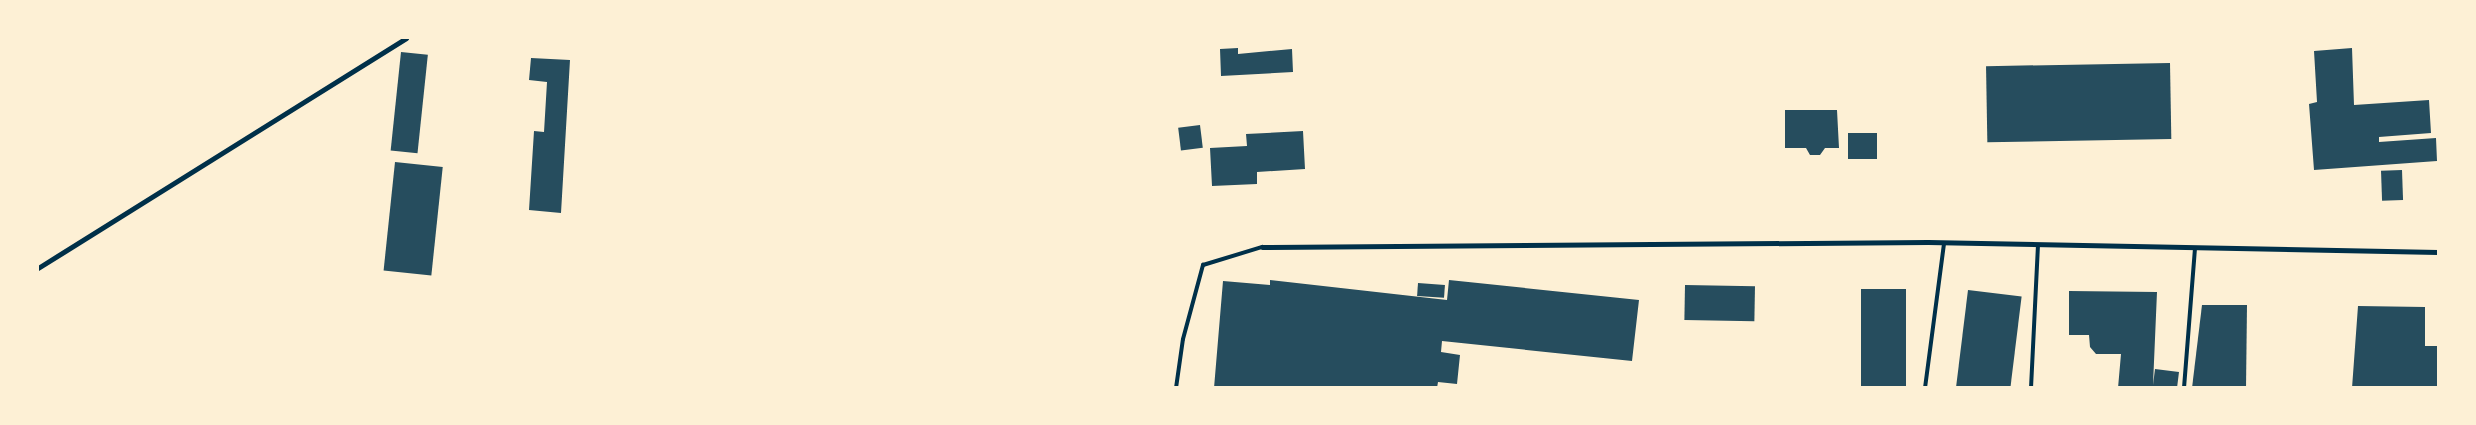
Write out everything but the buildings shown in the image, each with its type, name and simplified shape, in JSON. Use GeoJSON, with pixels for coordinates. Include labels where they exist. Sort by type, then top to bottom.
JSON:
{"type":"FeatureCollection","features":[{"type":"Feature","properties":{"kind":"street"},"geometry":{"type":"LineString","coordinates":[[38,268],[406,38]]}},
{"type":"Feature","properties":{"kind":"street"},"geometry":{"type":"LineString","coordinates":[[1262,247],[1944,243],[2438,252]]}},
{"type":"Feature","properties":{"kind":"lane"},"geometry":{"type":"LineString","coordinates":[[1925,388],[1944,243]]}},
{"type":"Feature","properties":{"kind":"lane"},"geometry":{"type":"LineString","coordinates":[[2031,388],[2038,245]]}},
{"type":"Feature","properties":{"kind":"lane"},"geometry":{"type":"LineString","coordinates":[[1176,388],[1183,339],[1203,265],[1262,247]]}},
{"type":"Feature","properties":{"kind":"lane"},"geometry":{"type":"LineString","coordinates":[[2184,388],[2195,248]]}}]}
